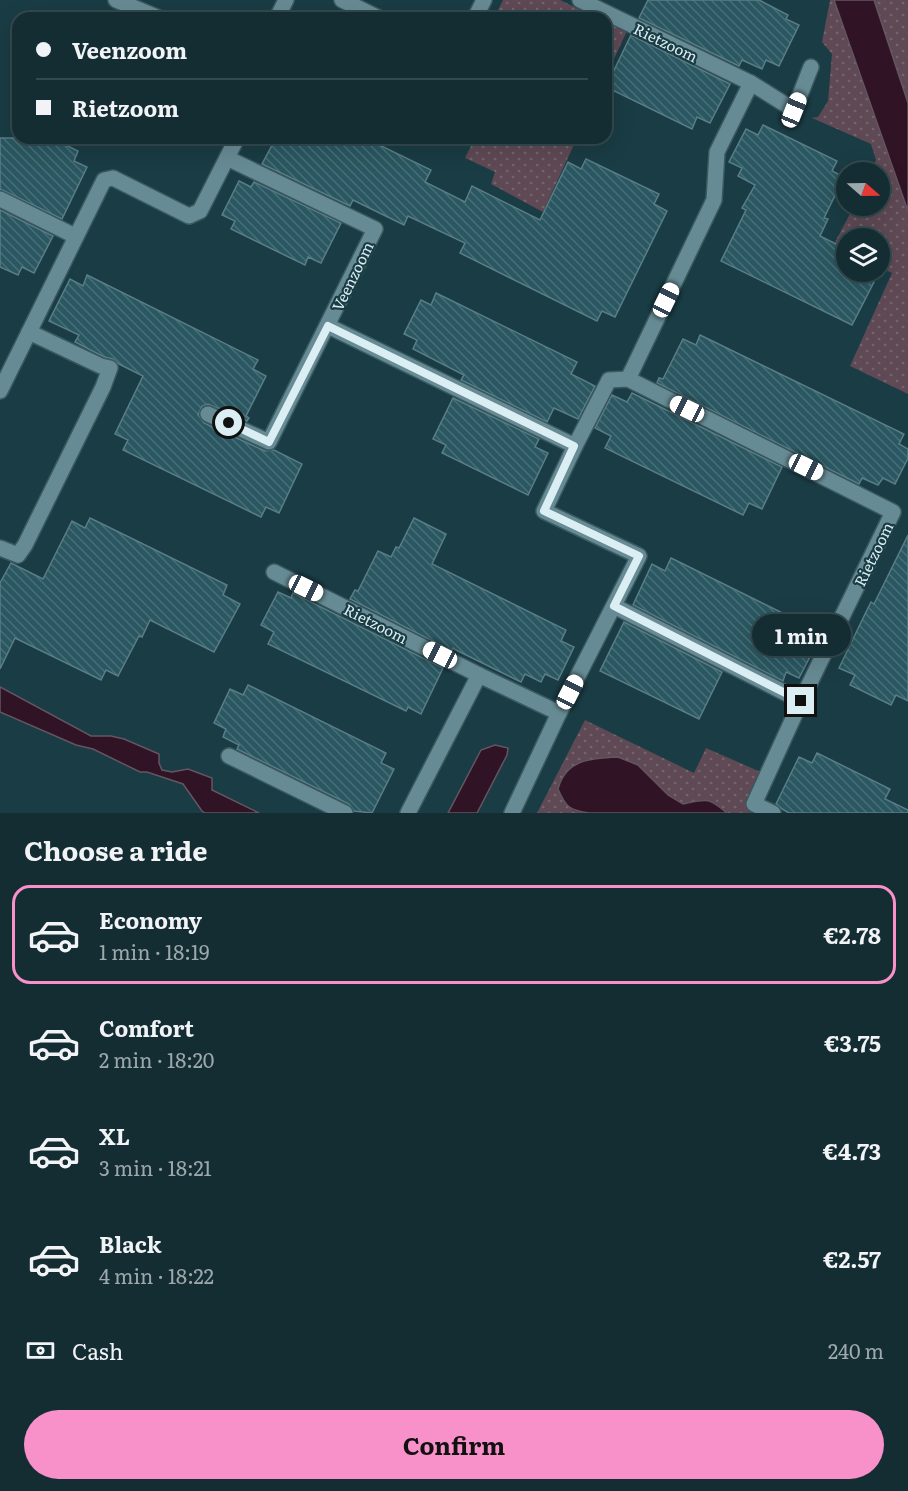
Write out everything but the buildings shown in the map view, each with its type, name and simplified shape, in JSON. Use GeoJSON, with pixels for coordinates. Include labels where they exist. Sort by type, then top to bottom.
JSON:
{"type":"FeatureCollection","features":[{"type":"Feature","properties":{"kind":"street"},"geometry":{"type":"LineString","coordinates":[[116,0],[145,12]]}},
{"type":"Feature","properties":{"kind":"street"},"geometry":{"type":"LineString","coordinates":[[342,0],[367,12]]}},
{"type":"Feature","properties":{"kind":"street","name":"Rietzoom"},"geometry":{"type":"LineString","coordinates":[[580,0],[605,12]]}},
{"type":"Feature","properties":{"kind":"street","name":"Rietzoom"},"geometry":{"type":"LineString","coordinates":[[612,16],[751,83],[794,110],[811,67]]}},
{"type":"Feature","properties":{"kind":"street"},"geometry":{"type":"LineString","coordinates":[[512,813],[559,713],[639,556],[544,511],[574,446],[609,380],[628,380],[714,200],[717,152],[751,83]]}},
{"type":"Feature","properties":{"kind":"street"},"geometry":{"type":"LineString","coordinates":[[0,392],[104,180],[113,178],[189,216],[200,211],[234,144]]}},
{"type":"Feature","properties":{"kind":"street","name":"Veenzoom"},"geometry":{"type":"LineString","coordinates":[[208,414],[269,442],[375,229],[227,158]]}},
{"type":"Feature","properties":{"kind":"street"},"geometry":{"type":"LineString","coordinates":[[0,199],[75,236]]}},
{"type":"Feature","properties":{"kind":"street"},"geometry":{"type":"LineString","coordinates":[[328,326],[574,446]]}},
{"type":"Feature","properties":{"kind":"street"},"geometry":{"type":"LineString","coordinates":[[0,548],[18,555],[25,545],[104,387],[110,368],[101,366],[29,332]]}},
{"type":"Feature","properties":{"kind":"street","name":"Rietzoom"},"geometry":{"type":"LineString","coordinates":[[628,380],[893,512],[801,701],[754,804],[773,813]]}},
{"type":"Feature","properties":{"kind":"street","name":"Rietzoom"},"geometry":{"type":"LineString","coordinates":[[274,572],[559,713]]}},
{"type":"Feature","properties":{"kind":"street"},"geometry":{"type":"LineString","coordinates":[[614,606],[801,701]]}},
{"type":"Feature","properties":{"kind":"street"},"geometry":{"type":"LineString","coordinates":[[408,813],[479,675]]}},
{"type":"Feature","properties":{"kind":"street"},"geometry":{"type":"LineString","coordinates":[[229,756],[345,813]]}},
{"type":"Feature","properties":{"kind":"shaded area"},"geometry":{"type":"Polygon","coordinates":[[[503,0],[560,0],[585,12],[497,12],[503,0]]]}},
{"type":"Feature","properties":{"kind":"shaded area"},"geometry":{"type":"Polygon","coordinates":[[[830,0],[834,0],[908,211],[908,394],[850,366],[888,282],[890,282],[892,273],[890,272],[890,228],[842,228],[849,216],[890,216],[890,162],[875,162],[871,144],[812,118],[818,117],[828,101],[832,54],[822,42],[830,0]]]}},
{"type":"Feature","properties":{"kind":"shaded area"},"geometry":{"type":"Polygon","coordinates":[[[834,0],[874,0],[908,103],[908,211],[834,0]]]}},
{"type":"Feature","properties":{"kind":"shaded area"},"geometry":{"type":"Polygon","coordinates":[[[874,0],[908,0],[908,103],[874,0]]]}},
{"type":"Feature","properties":{"kind":"shaded area"},"geometry":{"type":"Polygon","coordinates":[[[612,25],[627,31],[612,63],[612,25]]]}},
{"type":"Feature","properties":{"kind":"shaded area"},"geometry":{"type":"Polygon","coordinates":[[[472,144],[574,144],[543,212],[491,184],[495,172],[465,158],[472,144]]]}},
{"type":"Feature","properties":{"kind":"shaded area"},"geometry":{"type":"Polygon","coordinates":[[[0,687],[91,736],[111,736],[124,739],[159,754],[162,770],[172,772],[188,769],[212,778],[212,790],[259,813],[205,813],[183,784],[147,772],[140,772],[93,749],[76,745],[0,712],[0,687]]]}},
{"type":"Feature","properties":{"kind":"shaded area"},"geometry":{"type":"Polygon","coordinates":[[[585,720],[694,773],[706,748],[763,773],[760,813],[727,813],[707,801],[683,804],[668,795],[637,765],[618,757],[572,810],[589,813],[537,813],[585,720]]]}},
{"type":"Feature","properties":{"kind":"shaded area"},"geometry":{"type":"Polygon","coordinates":[[[495,745],[508,748],[507,755],[477,813],[448,813],[481,750],[495,745]]]}},
{"type":"Feature","properties":{"kind":"shaded area"},"geometry":{"type":"Polygon","coordinates":[[[618,757],[638,765],[668,795],[683,804],[707,801],[727,813],[589,813],[577,811],[566,804],[558,789],[567,771],[581,762],[618,757]]]}},
{"type":"Feature","properties":{"kind":"route"},"geometry":{"type":"LineString","coordinates":[[229,423],[269,442],[328,326],[574,446],[544,511],[639,556],[614,606],[801,701]]}}]}
